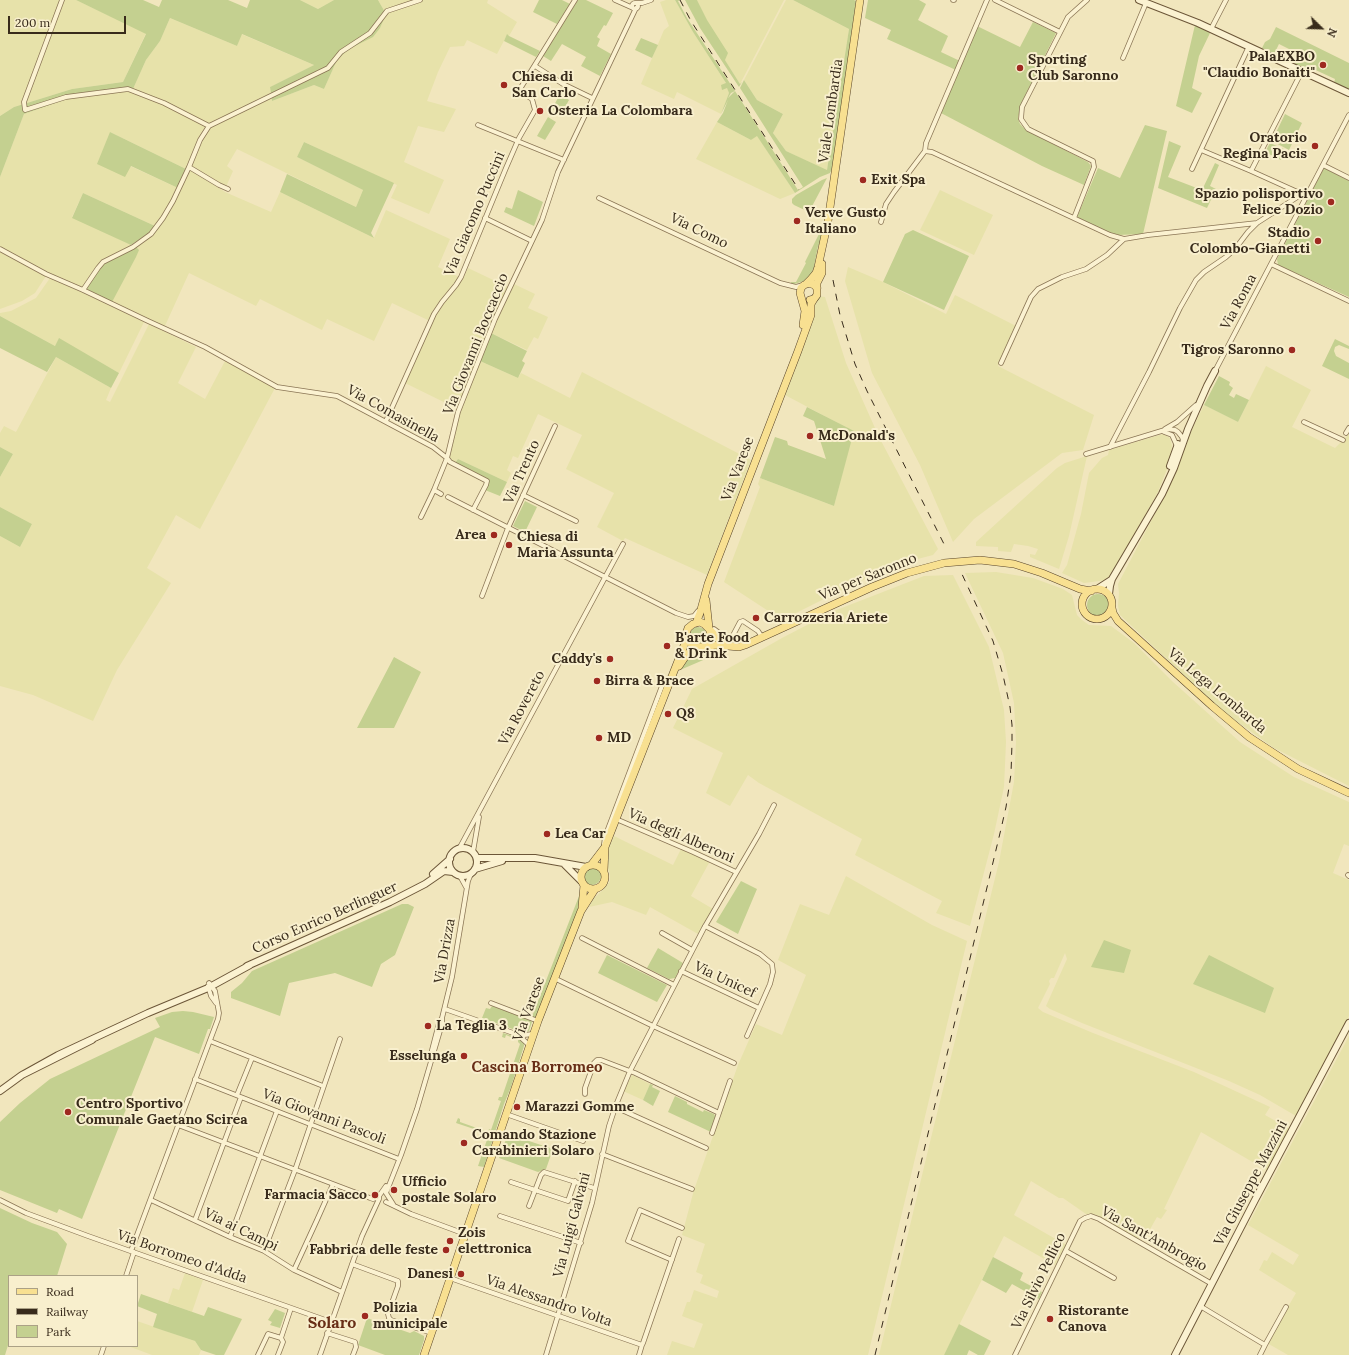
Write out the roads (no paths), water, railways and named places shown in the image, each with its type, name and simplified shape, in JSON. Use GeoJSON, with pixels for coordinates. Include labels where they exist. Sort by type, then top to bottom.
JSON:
{"type":"FeatureCollection","features":[{"type":"Feature","properties":{"kind":"main road","name":"Viale Lombardia"},"geometry":{"type":"LineString","coordinates":[[806,284],[816,273],[818,268],[826,226],[860,0]]}},
{"type":"Feature","properties":{"kind":"main road","name":"Viale Lombardia"},"geometry":{"type":"LineString","coordinates":[[817,288],[822,268],[826,226]]}},
{"type":"Feature","properties":{"kind":"main road"},"geometry":{"type":"LineString","coordinates":[[806,284],[812,284],[817,288],[817,295],[810,300],[805,300],[801,295],[801,288],[806,284]]}},
{"type":"Feature","properties":{"kind":"main road","name":"Via Varese"},"geometry":{"type":"LineString","coordinates":[[793,364],[805,318],[804,305],[801,295]]}},
{"type":"Feature","properties":{"kind":"main road","name":"Via Varese"},"geometry":{"type":"LineString","coordinates":[[693,624],[700,613],[708,584],[793,364],[811,315],[811,304],[814,298]]}},
{"type":"Feature","properties":{"kind":"main road","name":"Via per Saronno"},"geometry":{"type":"LineString","coordinates":[[701,646],[745,645],[872,587],[919,569],[944,563],[969,560],[1003,562],[1028,568],[1086,591],[1094,590]]}},
{"type":"Feature","properties":{"kind":"main road","name":"Via Varese"},"geometry":{"type":"LineString","coordinates":[[708,584],[706,607],[711,629]]}},
{"type":"Feature","properties":{"kind":"main road"},"geometry":{"type":"LineString","coordinates":[[1069,584],[1080,596],[1083,609],[1087,615],[1094,619],[1107,618],[1118,621]]}},
{"type":"Feature","properties":{"kind":"main road"},"geometry":{"type":"LineString","coordinates":[[1082,604],[1086,595],[1094,590],[1104,590],[1112,599],[1112,608],[1108,615],[1102,619]]}},
{"type":"Feature","properties":{"kind":"main road","name":"Via Lega Lombarda"},"geometry":{"type":"LineString","coordinates":[[1112,608],[1118,621],[1212,706],[1249,737],[1298,768],[1349,792]]}},
{"type":"Feature","properties":{"kind":"main road"},"geometry":{"type":"LineString","coordinates":[[605,847],[604,870],[606,876],[604,883],[595,889],[589,888],[583,883],[582,873],[605,847],[687,638],[687,632],[693,624],[704,624],[711,629],[719,640],[727,645]]}},
{"type":"Feature","properties":{"kind":"main road"},"geometry":{"type":"LineString","coordinates":[[671,678],[687,654],[710,639],[711,629]]}},
{"type":"Feature","properties":{"kind":"main road"},"geometry":{"type":"LineString","coordinates":[[687,638],[691,644],[701,646]]}},
{"type":"Feature","properties":{"kind":"main road"},"geometry":{"type":"LineString","coordinates":[[589,866],[598,865],[604,870]]}},
{"type":"Feature","properties":{"kind":"main road","name":"Via Varese"},"geometry":{"type":"LineString","coordinates":[[581,911],[583,883]]}},
{"type":"Feature","properties":{"kind":"main road","name":"Via Varese"},"geometry":{"type":"LineString","coordinates":[[424,1355],[529,1044],[581,911],[595,889]]}},
{"type":"Feature","properties":{"kind":"street"},"geometry":{"type":"LineString","coordinates":[[62,0],[24,102],[26,110],[66,97],[128,88],[164,103],[209,126]]}},
{"type":"Feature","properties":{"kind":"street"},"geometry":{"type":"LineString","coordinates":[[83,290],[103,262],[133,247],[151,234],[173,201],[200,140],[209,126],[328,68],[341,52],[370,33],[387,11],[420,0]]}},
{"type":"Feature","properties":{"kind":"street"},"geometry":{"type":"LineString","coordinates":[[575,0],[535,66],[563,84],[592,98]]}},
{"type":"Feature","properties":{"kind":"street"},"geometry":{"type":"LineString","coordinates":[[617,1],[635,6],[651,0]]}},
{"type":"Feature","properties":{"kind":"street"},"geometry":{"type":"LineString","coordinates":[[881,222],[886,204],[920,155],[925,151],[926,143],[987,0]]}},
{"type":"Feature","properties":{"kind":"street"},"geometry":{"type":"LineString","coordinates":[[995,0],[1060,32]]}},
{"type":"Feature","properties":{"kind":"street"},"geometry":{"type":"LineString","coordinates":[[1074,218],[1094,167],[1093,161],[1028,129],[1021,119],[1022,108],[1068,17],[1087,0]]}},
{"type":"Feature","properties":{"kind":"street"},"geometry":{"type":"LineString","coordinates":[[1211,29],[1226,0]]}},
{"type":"Feature","properties":{"kind":"street"},"geometry":{"type":"LineString","coordinates":[[1123,58],[1141,1],[1211,29],[1349,92]]}},
{"type":"Feature","properties":{"kind":"street","name":"Via Giovanni Boccaccio"},"geometry":{"type":"LineString","coordinates":[[421,517],[447,458],[458,412],[495,319],[545,215],[558,172],[633,14],[635,6]]}},
{"type":"Feature","properties":{"kind":"street"},"geometry":{"type":"LineString","coordinates":[[1192,170],[1249,46]]}},
{"type":"Feature","properties":{"kind":"street","name":"Via Giacomo Puccini"},"geometry":{"type":"LineString","coordinates":[[386,421],[434,314],[461,277],[519,138],[535,110],[532,99],[520,90],[535,66]]}},
{"type":"Feature","properties":{"kind":"street"},"geometry":{"type":"LineString","coordinates":[[1252,171],[1302,71]]}},
{"type":"Feature","properties":{"kind":"street","name":"Via Roma"},"geometry":{"type":"LineString","coordinates":[[1215,371],[1349,115]]}},
{"type":"Feature","properties":{"kind":"street"},"geometry":{"type":"LineString","coordinates":[[478,125],[564,160]]}},
{"type":"Feature","properties":{"kind":"street"},"geometry":{"type":"LineString","coordinates":[[1201,150],[1252,171],[1306,197]]}},
{"type":"Feature","properties":{"kind":"street"},"geometry":{"type":"LineString","coordinates":[[925,151],[932,152],[1110,235],[1124,239],[1257,223]]}},
{"type":"Feature","properties":{"kind":"street"},"geometry":{"type":"LineString","coordinates":[[1323,165],[1349,178]]}},
{"type":"Feature","properties":{"kind":"street"},"geometry":{"type":"LineString","coordinates":[[189,167],[228,189]]}},
{"type":"Feature","properties":{"kind":"street"},"geometry":{"type":"LineString","coordinates":[[1110,447],[1196,280],[1204,272],[1235,249],[1257,223],[1302,194]]}},
{"type":"Feature","properties":{"kind":"street","name":"Via Como"},"geometry":{"type":"LineString","coordinates":[[599,198],[750,270],[787,285],[796,287],[806,284]]}},
{"type":"Feature","properties":{"kind":"street"},"geometry":{"type":"LineString","coordinates":[[485,218],[532,241]]}},
{"type":"Feature","properties":{"kind":"street"},"geometry":{"type":"LineString","coordinates":[[1001,363],[1031,297],[1038,289],[1062,277],[1086,269],[1108,254],[1124,239]]}},
{"type":"Feature","properties":{"kind":"street","name":"Via Comasinella"},"geometry":{"type":"LineString","coordinates":[[0,249],[46,274],[205,347],[276,387],[337,396],[433,446],[452,463],[487,481],[473,510]]}},
{"type":"Feature","properties":{"kind":"street"},"geometry":{"type":"LineString","coordinates":[[1271,264],[1349,301]]}},
{"type":"Feature","properties":{"kind":"street","name":"Via Como"},"geometry":{"type":"LineString","coordinates":[[787,285],[801,295]]}},
{"type":"Feature","properties":{"kind":"street"},"geometry":{"type":"LineString","coordinates":[[1109,594],[1112,579],[1164,490],[1174,468],[1182,438],[1196,406],[1215,371]]}},
{"type":"Feature","properties":{"kind":"street"},"geometry":{"type":"LineString","coordinates":[[1164,490],[1177,446],[1206,387]]}},
{"type":"Feature","properties":{"kind":"street"},"geometry":{"type":"LineString","coordinates":[[1160,432],[1177,422],[1196,406]]}},
{"type":"Feature","properties":{"kind":"street"},"geometry":{"type":"LineString","coordinates":[[1304,422],[1343,440]]}},
{"type":"Feature","properties":{"kind":"street","name":"Via Trento"},"geometry":{"type":"LineString","coordinates":[[482,596],[508,528],[555,426]]}},
{"type":"Feature","properties":{"kind":"street"},"geometry":{"type":"LineString","coordinates":[[1346,433],[1349,428]]}},
{"type":"Feature","properties":{"kind":"street"},"geometry":{"type":"LineString","coordinates":[[1086,454],[1168,429],[1175,430],[1182,438]]}},
{"type":"Feature","properties":{"kind":"street"},"geometry":{"type":"LineString","coordinates":[[1160,432],[1166,431],[1172,435],[1177,446]]}},
{"type":"Feature","properties":{"kind":"street"},"geometry":{"type":"LineString","coordinates":[[434,490],[441,494]]}},
{"type":"Feature","properties":{"kind":"street"},"geometry":{"type":"LineString","coordinates":[[523,495],[576,521]]}},
{"type":"Feature","properties":{"kind":"street"},"geometry":{"type":"LineString","coordinates":[[448,497],[682,616],[693,624]]}},
{"type":"Feature","properties":{"kind":"street","name":"Via Rovereto"},"geometry":{"type":"LineString","coordinates":[[460,849],[623,544]]}},
{"type":"Feature","properties":{"kind":"street"},"geometry":{"type":"LineString","coordinates":[[1094,590],[1112,579]]}},
{"type":"Feature","properties":{"kind":"street"},"geometry":{"type":"LineString","coordinates":[[682,616],[694,616],[698,612],[700,604],[703,600]]}},
{"type":"Feature","properties":{"kind":"street"},"geometry":{"type":"LineString","coordinates":[[711,629],[731,639],[740,622],[743,620],[758,630],[762,637]]}},
{"type":"Feature","properties":{"kind":"street"},"geometry":{"type":"LineString","coordinates":[[605,847],[605,837],[662,686],[667,679],[671,678]]}},
{"type":"Feature","properties":{"kind":"street","name":"Via Luigi Galvani"},"geometry":{"type":"LineString","coordinates":[[546,1355],[581,1243],[592,1203],[594,1188],[609,1126],[615,1107],[630,1071],[674,984],[705,926],[759,834],[774,805]]}},
{"type":"Feature","properties":{"kind":"street"},"geometry":{"type":"LineString","coordinates":[[473,852],[480,810]]}},
{"type":"Feature","properties":{"kind":"street","name":"Via degli Alberoni"},"geometry":{"type":"LineString","coordinates":[[616,819],[736,872]]}},
{"type":"Feature","properties":{"kind":"street"},"geometry":{"type":"LineString","coordinates":[[473,872],[478,864],[477,858],[473,852],[467,849],[460,849],[454,852],[450,859],[450,865],[453,872],[460,876],[468,876],[473,872],[512,858]]}},
{"type":"Feature","properties":{"kind":"street"},"geometry":{"type":"LineString","coordinates":[[477,858],[535,858],[564,864],[589,866]]}},
{"type":"Feature","properties":{"kind":"street","name":"Corso Enrico Berlinguer"},"geometry":{"type":"LineString","coordinates":[[409,892],[450,859]]}},
{"type":"Feature","properties":{"kind":"street"},"geometry":{"type":"LineString","coordinates":[[564,864],[583,883]]}},
{"type":"Feature","properties":{"kind":"street","name":"Corso Enrico Berlinguer"},"geometry":{"type":"LineString","coordinates":[[170,1003],[188,992],[211,987],[250,965],[355,919],[425,884],[444,871],[453,872]]}},
{"type":"Feature","properties":{"kind":"street","name":"Via Drizza"},"geometry":{"type":"LineString","coordinates":[[383,1200],[380,1194],[384,1193],[399,1159],[417,1109],[431,1060],[434,1055],[452,977],[468,881],[473,872]]}},
{"type":"Feature","properties":{"kind":"street"},"geometry":{"type":"LineString","coordinates":[[460,876],[467,888]]}},
{"type":"Feature","properties":{"kind":"street"},"geometry":{"type":"LineString","coordinates":[[705,926],[760,954],[770,961],[773,969],[772,977],[747,1036]]}},
{"type":"Feature","properties":{"kind":"street"},"geometry":{"type":"LineString","coordinates":[[662,933],[692,950]]}},
{"type":"Feature","properties":{"kind":"street"},"geometry":{"type":"LineString","coordinates":[[582,938],[674,984]]}},
{"type":"Feature","properties":{"kind":"street","name":"Corso Enrico Berlinguer"},"geometry":{"type":"LineString","coordinates":[[0,1092],[22,1075],[51,1058],[170,1003],[211,987],[250,965]]}},
{"type":"Feature","properties":{"kind":"street","name":"Via Unicef"},"geometry":{"type":"LineString","coordinates":[[681,971],[759,1008]]}},
{"type":"Feature","properties":{"kind":"street"},"geometry":{"type":"LineString","coordinates":[[554,978],[734,1063]]}},
{"type":"Feature","properties":{"kind":"street"},"geometry":{"type":"LineString","coordinates":[[211,987],[211,996]]}},
{"type":"Feature","properties":{"kind":"street"},"geometry":{"type":"LineString","coordinates":[[126,1275],[132,1251],[219,1015],[218,1005],[211,987]]}},
{"type":"Feature","properties":{"kind":"street"},"geometry":{"type":"LineString","coordinates":[[196,992],[211,996],[218,1005]]}},
{"type":"Feature","properties":{"kind":"street"},"geometry":{"type":"LineString","coordinates":[[492,1003],[538,1021]]}},
{"type":"Feature","properties":{"kind":"street"},"geometry":{"type":"LineString","coordinates":[[445,1009],[516,1034],[533,1034]]}},
{"type":"Feature","properties":{"kind":"street","name":"Via Giuseppe Mazzini"},"geometry":{"type":"LineString","coordinates":[[1175,1355],[1349,1023]]}},
{"type":"Feature","properties":{"kind":"street"},"geometry":{"type":"LineString","coordinates":[[516,1034],[529,1044]]}},
{"type":"Feature","properties":{"kind":"street"},"geometry":{"type":"LineString","coordinates":[[264,1251],[295,1170],[340,1039]]}},
{"type":"Feature","properties":{"kind":"street"},"geometry":{"type":"LineString","coordinates":[[210,1041],[323,1086]]}},
{"type":"Feature","properties":{"kind":"street"},"geometry":{"type":"LineString","coordinates":[[195,1220],[224,1143],[252,1058]]}},
{"type":"Feature","properties":{"kind":"street"},"geometry":{"type":"LineString","coordinates":[[585,1094],[585,1088],[595,1061],[601,1060],[630,1071],[719,1114]]}},
{"type":"Feature","properties":{"kind":"street","name":"Via Giovanni Pascoli"},"geometry":{"type":"LineString","coordinates":[[195,1079],[399,1159]]}},
{"type":"Feature","properties":{"kind":"street"},"geometry":{"type":"LineString","coordinates":[[712,1133],[730,1081]]}},
{"type":"Feature","properties":{"kind":"street"},"geometry":{"type":"LineString","coordinates":[[615,1107],[706,1148]]}},
{"type":"Feature","properties":{"kind":"street"},"geometry":{"type":"LineString","coordinates":[[230,1237],[277,1111]]}},
{"type":"Feature","properties":{"kind":"street"},"geometry":{"type":"LineString","coordinates":[[505,1116],[583,1141]]}},
{"type":"Feature","properties":{"kind":"street"},"geometry":{"type":"LineString","coordinates":[[178,1126],[370,1198],[383,1200],[411,1214],[465,1234]]}},
{"type":"Feature","properties":{"kind":"street"},"geometry":{"type":"LineString","coordinates":[[602,1154],[692,1190]]}},
{"type":"Feature","properties":{"kind":"street"},"geometry":{"type":"LineString","coordinates":[[530,1206],[541,1173],[544,1172],[594,1188]]}},
{"type":"Feature","properties":{"kind":"street"},"geometry":{"type":"LineString","coordinates":[[511,1182],[568,1201],[575,1181]]}},
{"type":"Feature","properties":{"kind":"street"},"geometry":{"type":"LineString","coordinates":[[294,1270],[322,1210],[332,1184]]}},
{"type":"Feature","properties":{"kind":"street"},"geometry":{"type":"LineString","coordinates":[[320,1355],[352,1264],[376,1205],[383,1200],[384,1193]]}},
{"type":"Feature","properties":{"kind":"street","name":"Via Borromeo d'Adda"},"geometry":{"type":"LineString","coordinates":[[0,1199],[26,1213],[331,1322]]}},
{"type":"Feature","properties":{"kind":"street","name":"Via ai Campi"},"geometry":{"type":"LineString","coordinates":[[151,1200],[230,1237],[264,1251],[294,1270],[342,1292]]}},
{"type":"Feature","properties":{"kind":"street"},"geometry":{"type":"LineString","coordinates":[[672,1260],[628,1241],[640,1210],[682,1228]]}},
{"type":"Feature","properties":{"kind":"street"},"geometry":{"type":"LineString","coordinates":[[500,1216],[581,1243]]}},
{"type":"Feature","properties":{"kind":"street","name":"Via Sant'Ambrogio"},"geometry":{"type":"LineString","coordinates":[[1085,1218],[1091,1216],[1099,1219],[1212,1284]]}},
{"type":"Feature","properties":{"kind":"street","name":"Via Silvio Pellico"},"geometry":{"type":"LineString","coordinates":[[1015,1355],[1080,1221],[1085,1218]]}},
{"type":"Feature","properties":{"kind":"street"},"geometry":{"type":"LineString","coordinates":[[639,1355],[679,1239]]}},
{"type":"Feature","properties":{"kind":"street"},"geometry":{"type":"LineString","coordinates":[[1066,1252],[1114,1278]]}},
{"type":"Feature","properties":{"kind":"street"},"geometry":{"type":"LineString","coordinates":[[352,1264],[398,1281],[398,1286],[388,1314],[389,1318],[432,1334]]}},
{"type":"Feature","properties":{"kind":"street","name":"Via Alessandro Volta"},"geometry":{"type":"LineString","coordinates":[[450,1278],[642,1345]]}},
{"type":"Feature","properties":{"kind":"street"},"geometry":{"type":"LineString","coordinates":[[1200,1306],[1265,1345]]}},
{"type":"Feature","properties":{"kind":"street"},"geometry":{"type":"LineString","coordinates":[[1260,1355],[1286,1307]]}},
{"type":"Feature","properties":{"kind":"street"},"geometry":{"type":"LineString","coordinates":[[278,1355],[283,1342],[281,1338],[291,1308]]}},
{"type":"Feature","properties":{"kind":"street"},"geometry":{"type":"LineString","coordinates":[[327,1333],[355,1342],[356,1347],[353,1355]]}},
{"type":"Feature","properties":{"kind":"street"},"geometry":{"type":"LineString","coordinates":[[258,1355],[268,1334],[281,1338]]}},
{"type":"Feature","properties":{"kind":"railway"},"geometry":{"type":"LineString","coordinates":[[680,0],[691,21],[799,190]]}},
{"type":"Feature","properties":{"kind":"railway"},"geometry":{"type":"LineString","coordinates":[[833,280],[840,315],[855,364],[867,391],[946,548]]}},
{"type":"Feature","properties":{"kind":"railway"},"geometry":{"type":"LineString","coordinates":[[875,1355],[1001,829],[1011,774],[1012,725],[1010,707],[1003,675],[993,641],[961,572]]}},
{"type":"Feature","properties":{"kind":"place","name":"PalaEXBO \"Claudio Bonaiti\""},"geometry":{"type":"Point","coordinates":[1323,65]}},
{"type":"Feature","properties":{"kind":"place","name":"Sporting Club Saronno"},"geometry":{"type":"Point","coordinates":[1020,68]}},
{"type":"Feature","properties":{"kind":"place","name":"Chiesa di San Carlo"},"geometry":{"type":"Point","coordinates":[504,85]}},
{"type":"Feature","properties":{"kind":"place","name":"Osteria La Colombara"},"geometry":{"type":"Point","coordinates":[540,111]}},
{"type":"Feature","properties":{"kind":"place","name":"Oratorio Regina Pacis"},"geometry":{"type":"Point","coordinates":[1315,146]}},
{"type":"Feature","properties":{"kind":"place","name":"Exit Spa"},"geometry":{"type":"Point","coordinates":[863,180]}},
{"type":"Feature","properties":{"kind":"place","name":"Spazio polisportivo Felice Dozio"},"geometry":{"type":"Point","coordinates":[1331,202]}},
{"type":"Feature","properties":{"kind":"place","name":"Verve Gusto Italiano"},"geometry":{"type":"Point","coordinates":[797,221]}},
{"type":"Feature","properties":{"kind":"place","name":"Stadio Colombo-Gianetti"},"geometry":{"type":"Point","coordinates":[1318,241]}},
{"type":"Feature","properties":{"kind":"place","name":"Tigros Saronno"},"geometry":{"type":"Point","coordinates":[1292,350]}},
{"type":"Feature","properties":{"kind":"place","name":"McDonald's"},"geometry":{"type":"Point","coordinates":[810,436]}},
{"type":"Feature","properties":{"kind":"place","name":"Area"},"geometry":{"type":"Point","coordinates":[494,535]}},
{"type":"Feature","properties":{"kind":"place","name":"Chiesa di Maria Assunta"},"geometry":{"type":"Point","coordinates":[509,545]}},
{"type":"Feature","properties":{"kind":"place","name":"Carrozzeria Ariete"},"geometry":{"type":"Point","coordinates":[756,618]}},
{"type":"Feature","properties":{"kind":"place","name":"B'arte Food & Drink"},"geometry":{"type":"Point","coordinates":[667,646]}},
{"type":"Feature","properties":{"kind":"place","name":"Caddy's"},"geometry":{"type":"Point","coordinates":[610,659]}},
{"type":"Feature","properties":{"kind":"place","name":"Birra & Brace"},"geometry":{"type":"Point","coordinates":[597,681]}},
{"type":"Feature","properties":{"kind":"place","name":"Q8"},"geometry":{"type":"Point","coordinates":[668,714]}},
{"type":"Feature","properties":{"kind":"place","name":"MD"},"geometry":{"type":"Point","coordinates":[599,738]}},
{"type":"Feature","properties":{"kind":"place","name":"Lea Car"},"geometry":{"type":"Point","coordinates":[547,834]}},
{"type":"Feature","properties":{"kind":"place","name":"La Teglia 3"},"geometry":{"type":"Point","coordinates":[428,1026]}},
{"type":"Feature","properties":{"kind":"place","name":"Esselunga"},"geometry":{"type":"Point","coordinates":[464,1056]}},
{"type":"Feature","properties":{"kind":"place","name":"Marazzi Gomme"},"geometry":{"type":"Point","coordinates":[517,1107]}},
{"type":"Feature","properties":{"kind":"place","name":"Centro Sportivo Comunale Gaetano Scirea"},"geometry":{"type":"Point","coordinates":[68,1112]}},
{"type":"Feature","properties":{"kind":"place","name":"Comando Stazione Carabinieri Solaro"},"geometry":{"type":"Point","coordinates":[464,1143]}},
{"type":"Feature","properties":{"kind":"place","name":"Ufficio postale Solaro"},"geometry":{"type":"Point","coordinates":[394,1190]}},
{"type":"Feature","properties":{"kind":"place","name":"Farmacia Sacco"},"geometry":{"type":"Point","coordinates":[375,1195]}},
{"type":"Feature","properties":{"kind":"place","name":"Zois elettronica"},"geometry":{"type":"Point","coordinates":[450,1241]}},
{"type":"Feature","properties":{"kind":"place","name":"Fabbrica delle feste"},"geometry":{"type":"Point","coordinates":[446,1250]}},
{"type":"Feature","properties":{"kind":"place","name":"Danesi"},"geometry":{"type":"Point","coordinates":[461,1274]}},
{"type":"Feature","properties":{"kind":"place","name":"Polizia municipale"},"geometry":{"type":"Point","coordinates":[365,1316]}},
{"type":"Feature","properties":{"kind":"place","name":"Ristorante Canova"},"geometry":{"type":"Point","coordinates":[1050,1319]}},
{"type":"Feature","properties":{"kind":"district","name":"Cascina Borromeo"},"geometry":{"type":"Point","coordinates":[537,1068]}},
{"type":"Feature","properties":{"kind":"district","name":"Solaro"},"geometry":{"type":"Point","coordinates":[332,1323]}}]}
